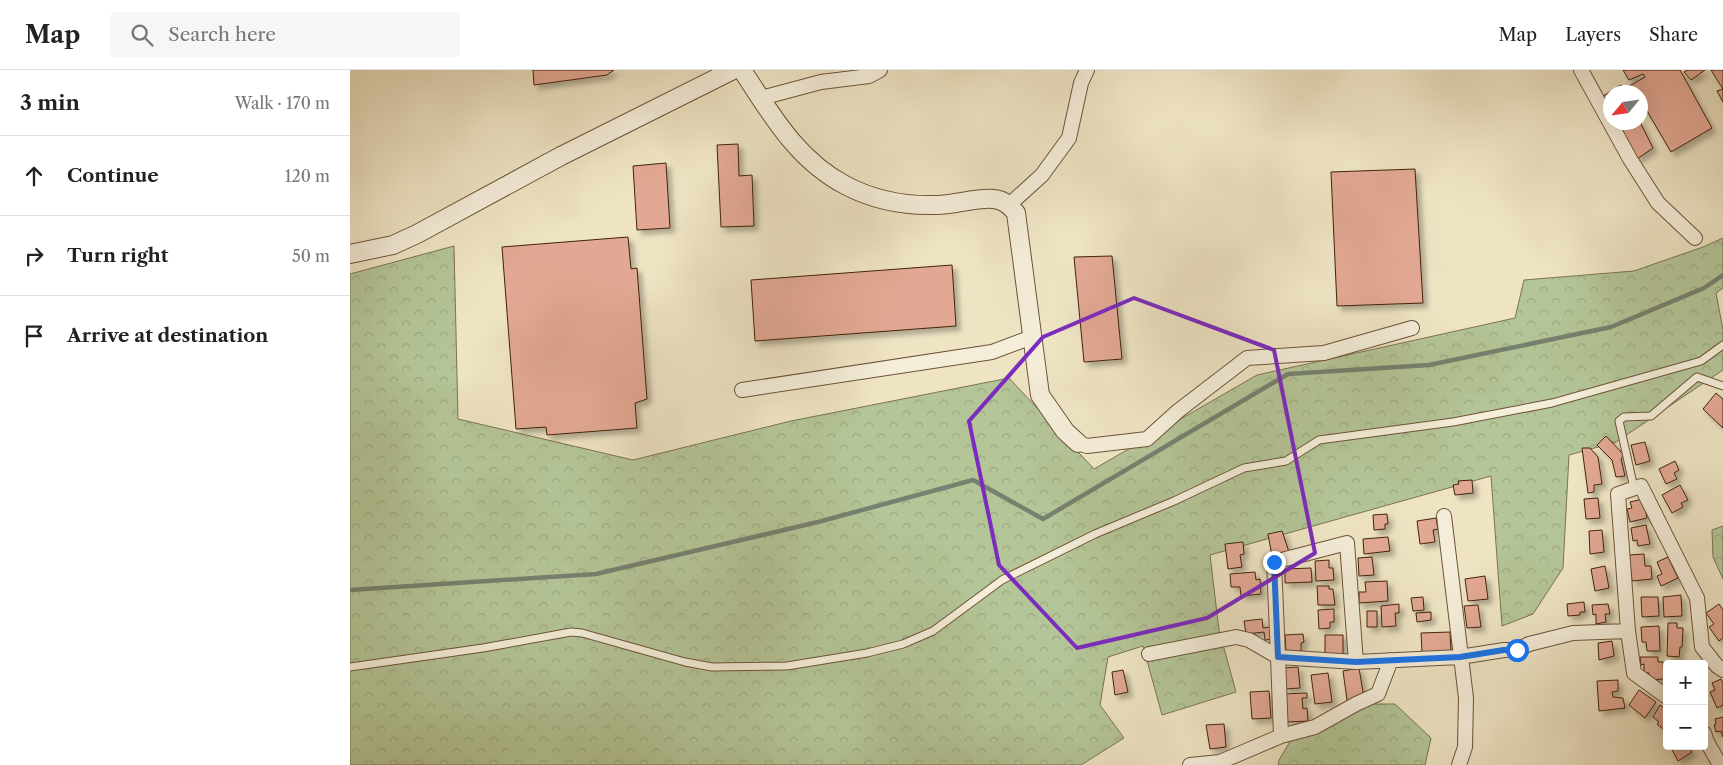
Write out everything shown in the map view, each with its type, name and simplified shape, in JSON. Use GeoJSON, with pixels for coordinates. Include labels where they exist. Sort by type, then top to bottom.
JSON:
{"type":"FeatureCollection","features":[{"type":"Feature","properties":{"kind":"street"},"geometry":{"type":"LineString","coordinates":[[350,254],[393,245],[418,234],[561,156],[733,70]]}},
{"type":"Feature","properties":{"kind":"street"},"geometry":{"type":"LineString","coordinates":[[742,70],[782,131],[798,150],[844,185],[870,196],[904,204],[937,205],[993,199],[1009,205],[1016,214],[1040,396],[1065,430],[1078,443],[1087,446],[1147,439],[1247,358],[1324,352],[1412,328]]}},
{"type":"Feature","properties":{"kind":"street"},"geometry":{"type":"LineString","coordinates":[[760,98],[821,82],[868,76],[880,70]]}},
{"type":"Feature","properties":{"kind":"street"},"geometry":{"type":"LineString","coordinates":[[1009,205],[1042,175],[1069,138],[1081,84],[1087,70]]}},
{"type":"Feature","properties":{"kind":"street"},"geometry":{"type":"LineString","coordinates":[[1581,70],[1630,159],[1658,203],[1695,238]]}},
{"type":"Feature","properties":{"kind":"street"},"geometry":{"type":"LineString","coordinates":[[742,390],[992,352],[1032,337]]}},
{"type":"Feature","properties":{"kind":"street"},"geometry":{"type":"LineString","coordinates":[[1663,694],[1634,673],[1628,631],[1618,494],[1642,486],[1697,598],[1702,647],[1701,660]]}},
{"type":"Feature","properties":{"kind":"street"},"geometry":{"type":"LineString","coordinates":[[1444,516],[1466,698],[1465,747],[1459,765]]}},
{"type":"Feature","properties":{"kind":"street"},"geometry":{"type":"LineString","coordinates":[[1280,736],[1274,562],[1347,543],[1356,662]]}},
{"type":"Feature","properties":{"kind":"street"},"geometry":{"type":"LineString","coordinates":[[1149,654],[1236,637],[1249,640],[1278,657],[1356,662],[1460,657],[1504,650],[1517,650],[1534,642],[1573,633],[1628,631]]}},
{"type":"Feature","properties":{"kind":"street"},"geometry":{"type":"LineString","coordinates":[[1702,647],[1717,666],[1723,670]]}},
{"type":"Feature","properties":{"kind":"street"},"geometry":{"type":"LineString","coordinates":[[1190,765],[1220,762],[1280,736],[1316,727],[1356,704],[1378,694],[1391,660]]}},
{"type":"Feature","properties":{"kind":"street"},"geometry":{"type":"LineString","coordinates":[[1708,744],[1720,765]]}},
{"type":"Feature","properties":{"kind":"lane"},"geometry":{"type":"LineString","coordinates":[[350,667],[483,648],[571,632],[582,633],[685,662],[712,667],[787,666],[867,653],[903,644],[933,631],[1002,580],[1095,534],[1174,501],[1244,468],[1286,461],[1319,440],[1453,422],[1552,404],[1701,361],[1723,345]]}},
{"type":"Feature","properties":{"kind":"lane"},"geometry":{"type":"LineString","coordinates":[[1634,488],[1619,421],[1624,417],[1651,416],[1697,377],[1723,386]]}},
{"type":"Feature","properties":{"kind":"highlighted area"},"geometry":{"type":"Polygon","coordinates":[[[1134,298],[1274,350],[1315,553],[1207,618],[1077,648],[999,565],[969,421],[1043,337],[1134,298]]]}},
{"type":"Feature","properties":{"kind":"green space"},"geometry":{"type":"Polygon","coordinates":[[[1723,238],[1723,288],[1716,293],[1723,330],[1723,370],[1616,442],[1569,455],[1563,568],[1533,614],[1502,626],[1491,476],[1210,555],[1219,630],[1236,692],[1162,715],[1143,646],[1108,657],[1100,705],[1124,738],[1081,765],[350,765],[350,274],[454,246],[458,419],[633,460],[791,421],[1009,378],[1094,469],[1257,375],[1515,318],[1524,280],[1634,271],[1723,238]]]}},
{"type":"Feature","properties":{"kind":"green space"},"geometry":{"type":"Polygon","coordinates":[[[1723,526],[1723,579],[1713,557],[1712,530],[1723,526]]]}},
{"type":"Feature","properties":{"kind":"green space"},"geometry":{"type":"Polygon","coordinates":[[[1356,704],[1395,704],[1431,738],[1425,765],[1278,765],[1279,760],[1297,730],[1356,704]]]}},
{"type":"Feature","properties":{"kind":"building"},"geometry":{"type":"Polygon","coordinates":[[[533,70],[614,70],[607,75],[534,85],[533,70]]]}},
{"type":"Feature","properties":{"kind":"building"},"geometry":{"type":"Polygon","coordinates":[[[1623,70],[1680,70],[1712,128],[1671,152],[1648,113],[1648,85],[1631,85],[1645,77],[1643,74],[1629,80],[1623,70]]]}},
{"type":"Feature","properties":{"kind":"building"},"geometry":{"type":"Polygon","coordinates":[[[1688,70],[1705,70],[1691,80],[1684,72],[1688,70]]]}},
{"type":"Feature","properties":{"kind":"building"},"geometry":{"type":"Polygon","coordinates":[[[1711,70],[1723,70],[1723,89],[1711,70]]]}},
{"type":"Feature","properties":{"kind":"building"},"geometry":{"type":"Polygon","coordinates":[[[1723,89],[1723,102],[1717,91],[1723,89]]]}},
{"type":"Feature","properties":{"kind":"building"},"geometry":{"type":"Polygon","coordinates":[[[1621,130],[1644,130],[1653,148],[1637,159],[1621,130]]]}},
{"type":"Feature","properties":{"kind":"building"},"geometry":{"type":"Polygon","coordinates":[[[738,144],[739,176],[752,175],[754,226],[721,227],[717,145],[738,144]]]}},
{"type":"Feature","properties":{"kind":"building"},"geometry":{"type":"Polygon","coordinates":[[[666,163],[670,228],[637,230],[633,166],[666,163]]]}},
{"type":"Feature","properties":{"kind":"building"},"geometry":{"type":"Polygon","coordinates":[[[1415,169],[1423,303],[1337,306],[1331,172],[1415,169]]]}},
{"type":"Feature","properties":{"kind":"building"},"geometry":{"type":"Polygon","coordinates":[[[628,237],[631,269],[637,268],[647,399],[635,403],[637,428],[547,435],[546,427],[516,429],[502,247],[628,237]]]}},
{"type":"Feature","properties":{"kind":"building"},"geometry":{"type":"Polygon","coordinates":[[[1112,256],[1122,359],[1084,362],[1074,257],[1112,256]]]}},
{"type":"Feature","properties":{"kind":"building"},"geometry":{"type":"Polygon","coordinates":[[[952,265],[956,326],[755,341],[751,280],[952,265]]]}},
{"type":"Feature","properties":{"kind":"building"},"geometry":{"type":"Polygon","coordinates":[[[1716,393],[1723,399],[1723,428],[1703,409],[1716,393]]]}},
{"type":"Feature","properties":{"kind":"building"},"geometry":{"type":"Polygon","coordinates":[[[1606,436],[1624,455],[1621,459],[1625,476],[1616,477],[1612,460],[1597,445],[1606,436]]]}},
{"type":"Feature","properties":{"kind":"building"},"geometry":{"type":"Polygon","coordinates":[[[1645,442],[1650,461],[1636,465],[1631,445],[1645,442]]]}},
{"type":"Feature","properties":{"kind":"building"},"geometry":{"type":"Polygon","coordinates":[[[1582,448],[1590,448],[1598,457],[1602,484],[1594,485],[1594,492],[1588,493],[1582,448]]]}},
{"type":"Feature","properties":{"kind":"building"},"geometry":{"type":"Polygon","coordinates":[[[1675,461],[1679,470],[1674,473],[1677,479],[1666,484],[1659,469],[1675,461]]]}},
{"type":"Feature","properties":{"kind":"building"},"geometry":{"type":"Polygon","coordinates":[[[1472,480],[1473,493],[1455,495],[1453,485],[1459,484],[1458,481],[1472,480]]]}},
{"type":"Feature","properties":{"kind":"building"},"geometry":{"type":"Polygon","coordinates":[[[1680,485],[1688,500],[1681,503],[1683,507],[1672,513],[1662,495],[1680,485]]]}},
{"type":"Feature","properties":{"kind":"building"},"geometry":{"type":"Polygon","coordinates":[[[1598,498],[1600,518],[1586,519],[1584,499],[1598,498]]]}},
{"type":"Feature","properties":{"kind":"building"},"geometry":{"type":"Polygon","coordinates":[[[1643,499],[1647,518],[1630,522],[1627,509],[1632,508],[1630,502],[1643,499]]]}},
{"type":"Feature","properties":{"kind":"building"},"geometry":{"type":"Polygon","coordinates":[[[1387,514],[1388,524],[1385,524],[1385,529],[1374,530],[1373,515],[1387,514]]]}},
{"type":"Feature","properties":{"kind":"building"},"geometry":{"type":"Polygon","coordinates":[[[1436,518],[1438,529],[1433,530],[1435,542],[1420,544],[1417,521],[1436,518]]]}},
{"type":"Feature","properties":{"kind":"building"},"geometry":{"type":"Polygon","coordinates":[[[1646,525],[1650,544],[1638,546],[1637,540],[1633,541],[1631,528],[1646,525]]]}},
{"type":"Feature","properties":{"kind":"building"},"geometry":{"type":"Polygon","coordinates":[[[1602,530],[1604,552],[1590,554],[1589,531],[1602,530]]]}},
{"type":"Feature","properties":{"kind":"building"},"geometry":{"type":"Polygon","coordinates":[[[1282,531],[1289,552],[1272,556],[1268,534],[1282,531]]]}},
{"type":"Feature","properties":{"kind":"building"},"geometry":{"type":"Polygon","coordinates":[[[1388,537],[1390,551],[1364,554],[1363,539],[1388,537]]]}},
{"type":"Feature","properties":{"kind":"building"},"geometry":{"type":"Polygon","coordinates":[[[1243,542],[1244,554],[1240,555],[1242,567],[1228,569],[1225,544],[1243,542]]]}},
{"type":"Feature","properties":{"kind":"building"},"geometry":{"type":"Polygon","coordinates":[[[1644,554],[1645,566],[1651,566],[1652,579],[1632,581],[1629,555],[1644,554]]]}},
{"type":"Feature","properties":{"kind":"building"},"geometry":{"type":"Polygon","coordinates":[[[1372,557],[1374,575],[1359,576],[1358,558],[1372,557]]]}},
{"type":"Feature","properties":{"kind":"building"},"geometry":{"type":"Polygon","coordinates":[[[1668,557],[1678,578],[1661,586],[1657,576],[1662,574],[1657,562],[1668,557]]]}},
{"type":"Feature","properties":{"kind":"building"},"geometry":{"type":"Polygon","coordinates":[[[1329,560],[1329,568],[1333,568],[1334,580],[1316,581],[1315,561],[1329,560]]]}},
{"type":"Feature","properties":{"kind":"building"},"geometry":{"type":"Polygon","coordinates":[[[1605,566],[1609,588],[1595,591],[1591,569],[1605,566]]]}},
{"type":"Feature","properties":{"kind":"building"},"geometry":{"type":"Polygon","coordinates":[[[1311,568],[1312,582],[1285,583],[1285,569],[1311,568]]]}},
{"type":"Feature","properties":{"kind":"building"},"geometry":{"type":"Polygon","coordinates":[[[1255,572],[1256,580],[1260,579],[1261,594],[1241,596],[1240,587],[1231,587],[1230,574],[1255,572]]]}},
{"type":"Feature","properties":{"kind":"building"},"geometry":{"type":"Polygon","coordinates":[[[1485,576],[1488,599],[1468,601],[1465,579],[1485,576]]]}},
{"type":"Feature","properties":{"kind":"building"},"geometry":{"type":"Polygon","coordinates":[[[1387,581],[1388,601],[1359,603],[1359,592],[1366,592],[1365,582],[1387,581]]]}},
{"type":"Feature","properties":{"kind":"building"},"geometry":{"type":"Polygon","coordinates":[[[1317,586],[1329,586],[1329,589],[1333,589],[1335,605],[1318,605],[1317,586]]]}},
{"type":"Feature","properties":{"kind":"building"},"geometry":{"type":"Polygon","coordinates":[[[1681,595],[1682,616],[1664,617],[1663,597],[1681,595]]]}},
{"type":"Feature","properties":{"kind":"building"},"geometry":{"type":"Polygon","coordinates":[[[1423,597],[1424,610],[1413,611],[1411,598],[1423,597]]]}},
{"type":"Feature","properties":{"kind":"building"},"geometry":{"type":"Polygon","coordinates":[[[1641,597],[1658,597],[1659,616],[1642,617],[1641,597]]]}},
{"type":"Feature","properties":{"kind":"building"},"geometry":{"type":"Polygon","coordinates":[[[1584,602],[1585,612],[1580,612],[1580,615],[1568,616],[1567,604],[1584,602]]]}},
{"type":"Feature","properties":{"kind":"building"},"geometry":{"type":"Polygon","coordinates":[[[1399,604],[1399,613],[1395,613],[1396,626],[1382,627],[1381,606],[1399,604]]]}},
{"type":"Feature","properties":{"kind":"building"},"geometry":{"type":"Polygon","coordinates":[[[1608,604],[1610,614],[1605,614],[1606,622],[1596,624],[1596,614],[1593,615],[1592,605],[1608,604]]]}},
{"type":"Feature","properties":{"kind":"building"},"geometry":{"type":"Polygon","coordinates":[[[1719,604],[1723,610],[1723,638],[1719,641],[1709,627],[1714,624],[1706,613],[1719,604]]]}},
{"type":"Feature","properties":{"kind":"building"},"geometry":{"type":"Polygon","coordinates":[[[1478,605],[1481,627],[1467,628],[1464,606],[1478,605]]]}},
{"type":"Feature","properties":{"kind":"building"},"geometry":{"type":"Polygon","coordinates":[[[1334,609],[1334,622],[1330,622],[1330,628],[1319,629],[1318,610],[1334,609]]]}},
{"type":"Feature","properties":{"kind":"building"},"geometry":{"type":"Polygon","coordinates":[[[1367,611],[1377,611],[1377,627],[1367,627],[1367,611]]]}},
{"type":"Feature","properties":{"kind":"building"},"geometry":{"type":"Polygon","coordinates":[[[1431,612],[1431,620],[1417,622],[1416,613],[1431,612]]]}},
{"type":"Feature","properties":{"kind":"building"},"geometry":{"type":"Polygon","coordinates":[[[1262,619],[1263,628],[1272,627],[1273,639],[1265,640],[1264,632],[1246,634],[1244,621],[1262,619]]]}},
{"type":"Feature","properties":{"kind":"building"},"geometry":{"type":"Polygon","coordinates":[[[1668,623],[1677,623],[1677,628],[1683,628],[1682,647],[1680,647],[1679,657],[1667,656],[1668,623]]]}},
{"type":"Feature","properties":{"kind":"building"},"geometry":{"type":"Polygon","coordinates":[[[1659,626],[1660,651],[1647,651],[1646,642],[1642,642],[1641,627],[1659,626]]]}},
{"type":"Feature","properties":{"kind":"building"},"geometry":{"type":"Polygon","coordinates":[[[1450,632],[1451,651],[1422,652],[1421,633],[1450,632]]]}},
{"type":"Feature","properties":{"kind":"building"},"geometry":{"type":"Polygon","coordinates":[[[1303,634],[1304,642],[1301,643],[1301,651],[1286,652],[1285,635],[1303,634]]]}},
{"type":"Feature","properties":{"kind":"building"},"geometry":{"type":"Polygon","coordinates":[[[1325,635],[1343,635],[1343,655],[1325,655],[1325,635]]]}},
{"type":"Feature","properties":{"kind":"building"},"geometry":{"type":"Polygon","coordinates":[[[1612,641],[1614,656],[1599,660],[1598,643],[1612,641]]]}},
{"type":"Feature","properties":{"kind":"building"},"geometry":{"type":"Polygon","coordinates":[[[1640,657],[1658,657],[1658,662],[1663,662],[1663,679],[1649,680],[1649,673],[1644,673],[1644,664],[1641,665],[1640,657]]]}},
{"type":"Feature","properties":{"kind":"building"},"geometry":{"type":"Polygon","coordinates":[[[1298,667],[1300,688],[1284,689],[1282,668],[1298,667]]]}},
{"type":"Feature","properties":{"kind":"building"},"geometry":{"type":"Polygon","coordinates":[[[1359,668],[1364,698],[1347,700],[1343,671],[1359,668]]]}},
{"type":"Feature","properties":{"kind":"building"},"geometry":{"type":"Polygon","coordinates":[[[1123,670],[1128,692],[1115,695],[1112,672],[1123,670]]]}},
{"type":"Feature","properties":{"kind":"building"},"geometry":{"type":"Polygon","coordinates":[[[1328,673],[1332,702],[1315,704],[1311,675],[1328,673]]]}},
{"type":"Feature","properties":{"kind":"building"},"geometry":{"type":"Polygon","coordinates":[[[1721,679],[1723,683],[1723,705],[1717,708],[1710,692],[1715,690],[1712,683],[1721,679]]]}},
{"type":"Feature","properties":{"kind":"building"},"geometry":{"type":"Polygon","coordinates":[[[1618,680],[1618,691],[1612,692],[1613,697],[1623,698],[1625,708],[1599,711],[1597,681],[1618,680]]]}},
{"type":"Feature","properties":{"kind":"building"},"geometry":{"type":"Polygon","coordinates":[[[1639,690],[1656,702],[1645,718],[1629,705],[1639,690]]]}},
{"type":"Feature","properties":{"kind":"building"},"geometry":{"type":"Polygon","coordinates":[[[1269,691],[1271,718],[1252,719],[1250,692],[1269,691]]]}},
{"type":"Feature","properties":{"kind":"building"},"geometry":{"type":"Polygon","coordinates":[[[1307,693],[1307,698],[1302,698],[1303,709],[1307,708],[1308,721],[1286,722],[1284,694],[1307,693]]]}},
{"type":"Feature","properties":{"kind":"building"},"geometry":{"type":"Polygon","coordinates":[[[1660,705],[1663,707],[1663,729],[1657,724],[1659,722],[1653,717],[1660,705]]]}},
{"type":"Feature","properties":{"kind":"building"},"geometry":{"type":"Polygon","coordinates":[[[1723,717],[1723,737],[1721,731],[1716,732],[1714,725],[1716,724],[1715,719],[1723,717]]]}},
{"type":"Feature","properties":{"kind":"building"},"geometry":{"type":"Polygon","coordinates":[[[1224,724],[1226,747],[1210,749],[1206,725],[1224,724]]]}},
{"type":"Feature","properties":{"kind":"building"},"geometry":{"type":"Polygon","coordinates":[[[1672,750],[1690,750],[1692,752],[1678,761],[1672,750]]]}},
{"type":"Feature","properties":{"kind":"waterway"},"geometry":{"type":"LineString","coordinates":[[350,590],[596,574],[818,522],[973,480],[1043,519],[1288,374],[1429,365],[1611,327],[1704,288],[1723,275]]}},
{"type":"Feature","properties":{"kind":"route"},"geometry":{"type":"LineString","coordinates":[[1274,562],[1278,657],[1356,662],[1460,657],[1504,650],[1517,650]]}}]}
